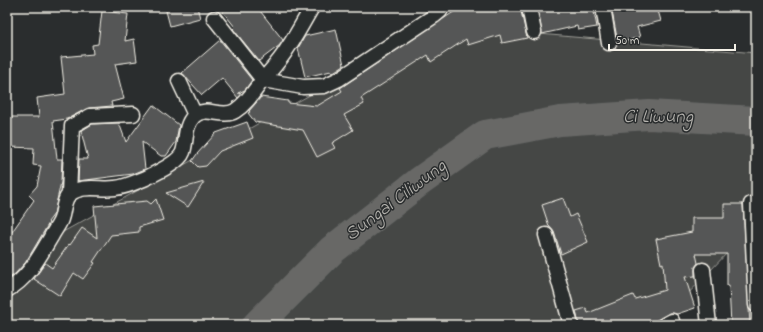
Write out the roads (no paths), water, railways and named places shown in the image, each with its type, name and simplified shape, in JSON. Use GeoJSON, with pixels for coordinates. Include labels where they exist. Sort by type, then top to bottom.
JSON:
{"type":"FeatureCollection","features":[{"type":"Feature","properties":{"kind":"street"},"geometry":{"type":"LineString","coordinates":[[69,194],[86,188],[115,188],[129,185],[167,167],[177,160],[183,154],[188,123],[195,115],[201,111],[219,114],[233,112],[245,104],[287,49],[312,7]]}},
{"type":"Feature","properties":{"kind":"street"},"geometry":{"type":"LineString","coordinates":[[214,18],[263,80],[303,87],[324,86],[339,78],[434,16],[442,7]]}},
{"type":"Feature","properties":{"kind":"street"},"geometry":{"type":"LineString","coordinates":[[528,7],[534,32]]}},
{"type":"Feature","properties":{"kind":"street"},"geometry":{"type":"LineString","coordinates":[[603,7],[609,43]]}},
{"type":"Feature","properties":{"kind":"street"},"geometry":{"type":"LineString","coordinates":[[179,81],[195,115]]}},
{"type":"Feature","properties":{"kind":"street"},"geometry":{"type":"LineString","coordinates":[[7,290],[26,276],[61,220],[69,194],[72,126],[90,116],[133,114]]}},
{"type":"Feature","properties":{"kind":"street"},"geometry":{"type":"LineString","coordinates":[[751,204],[756,305]]}},
{"type":"Feature","properties":{"kind":"street"},"geometry":{"type":"LineString","coordinates":[[546,235],[571,325]]}},
{"type":"Feature","properties":{"kind":"street"},"geometry":{"type":"LineString","coordinates":[[703,270],[709,325]]}},
{"type":"Feature","properties":{"kind":"waterway","name":"Sungai Ciliwung"},"geometry":{"type":"LineString","coordinates":[[257,325],[332,250],[419,182],[485,135],[560,121],[649,115],[756,121]]}},
{"type":"Feature","properties":{"kind":"water label","name":"Ci Liwung"},"geometry":{"type":"Point","coordinates":[658,117]}}]}
